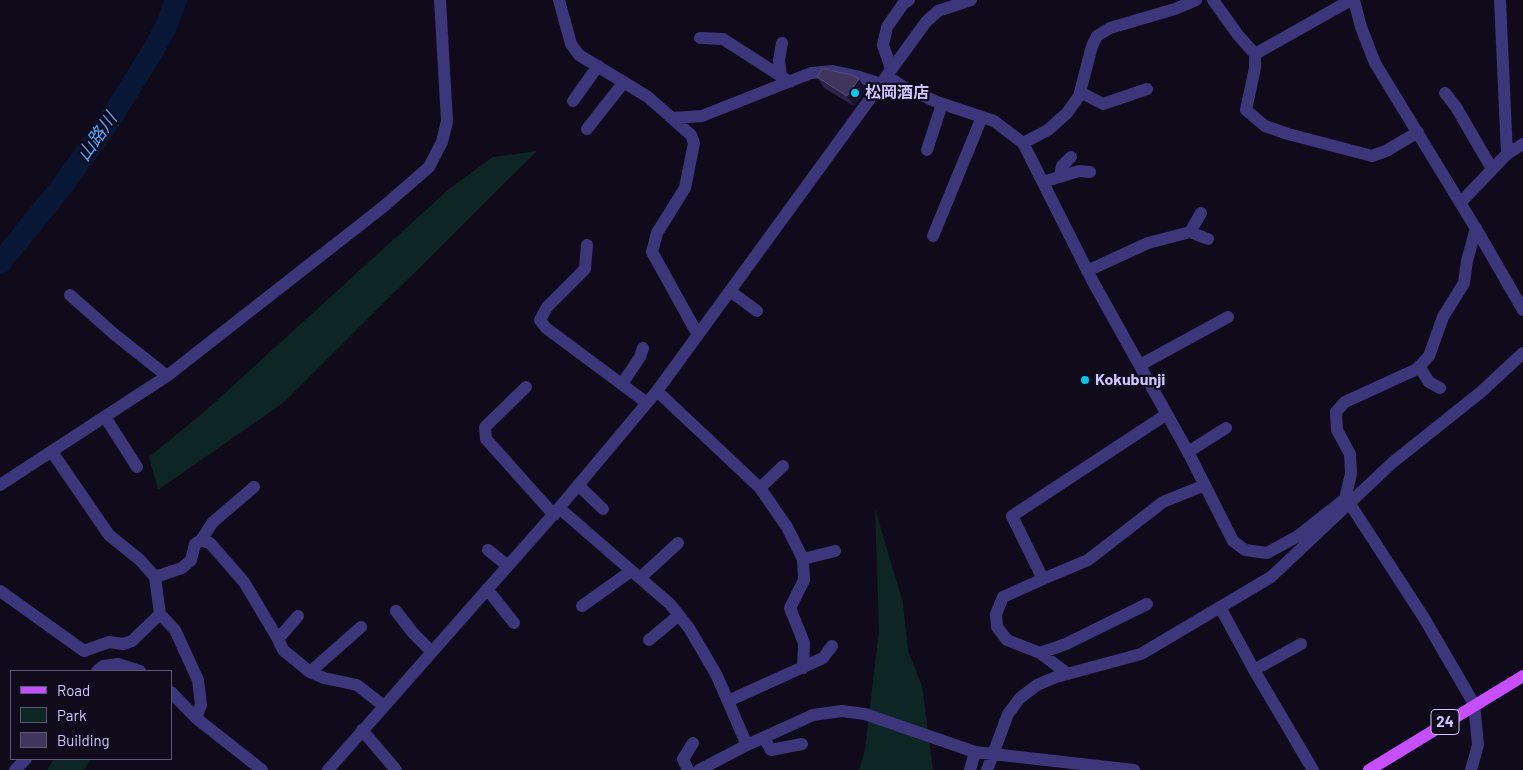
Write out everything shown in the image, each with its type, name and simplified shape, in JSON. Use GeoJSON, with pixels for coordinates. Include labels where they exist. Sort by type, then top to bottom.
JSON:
{"type":"FeatureCollection","features":[{"type":"Feature","properties":{"kind":"main road","name":"24"},"geometry":{"type":"LineString","coordinates":[[1369,770],[1474,704],[1523,676]]}},
{"type":"Feature","properties":{"kind":"street"},"geometry":{"type":"LineString","coordinates":[[0,485],[167,376],[383,207],[429,167],[442,142],[447,121],[440,0]]}},
{"type":"Feature","properties":{"kind":"street"},"geometry":{"type":"LineString","coordinates":[[559,0],[571,44],[579,55],[648,97],[690,135],[694,142],[685,188],[657,233],[652,252],[698,335]]}},
{"type":"Feature","properties":{"kind":"street"},"geometry":{"type":"LineString","coordinates":[[886,76],[882,44],[887,27],[903,4],[909,0]]}},
{"type":"Feature","properties":{"kind":"street"},"geometry":{"type":"LineString","coordinates":[[328,770],[556,511],[657,391],[926,22],[938,11],[971,0]]}},
{"type":"Feature","properties":{"kind":"street"},"geometry":{"type":"LineString","coordinates":[[1023,143],[1048,130],[1067,114],[1079,96],[1092,46],[1097,36],[1110,28],[1174,4],[1196,0]]}},
{"type":"Feature","properties":{"kind":"street"},"geometry":{"type":"LineString","coordinates":[[1213,0],[1238,35],[1255,54],[1255,68],[1246,110],[1265,126],[1372,156],[1386,151],[1418,132]]}},
{"type":"Feature","properties":{"kind":"street"},"geometry":{"type":"LineString","coordinates":[[1255,54],[1352,0],[1375,62],[1476,228],[1523,310]]}},
{"type":"Feature","properties":{"kind":"street"},"geometry":{"type":"LineString","coordinates":[[1500,0],[1507,154]]}},
{"type":"Feature","properties":{"kind":"street"},"geometry":{"type":"LineString","coordinates":[[700,38],[723,39],[785,79]]}},
{"type":"Feature","properties":{"kind":"street"},"geometry":{"type":"LineString","coordinates":[[782,43],[779,60],[785,79]]}},
{"type":"Feature","properties":{"kind":"street"},"geometry":{"type":"LineString","coordinates":[[573,101],[598,66]]}},
{"type":"Feature","properties":{"kind":"street"},"geometry":{"type":"LineString","coordinates":[[672,118],[702,116],[785,79],[833,71],[856,76],[886,76],[902,86],[942,104],[994,120],[1023,143],[1087,271],[1188,452],[1233,541],[1245,550],[1267,553],[1298,536],[1347,501],[1481,392],[1523,353]]}},
{"type":"Feature","properties":{"kind":"street"},"geometry":{"type":"LineString","coordinates":[[587,129],[624,82]]}},
{"type":"Feature","properties":{"kind":"street"},"geometry":{"type":"LineString","coordinates":[[1080,92],[1103,104],[1147,89]]}},
{"type":"Feature","properties":{"kind":"street"},"geometry":{"type":"LineString","coordinates":[[1445,93],[1456,107],[1492,169]]}},
{"type":"Feature","properties":{"kind":"street"},"geometry":{"type":"LineString","coordinates":[[927,150],[942,104]]}},
{"type":"Feature","properties":{"kind":"street"},"geometry":{"type":"LineString","coordinates":[[933,236],[982,117]]}},
{"type":"Feature","properties":{"kind":"street"},"geometry":{"type":"LineString","coordinates":[[1460,203],[1507,154],[1523,144]]}},
{"type":"Feature","properties":{"kind":"street"},"geometry":{"type":"LineString","coordinates":[[1060,176],[1062,166],[1071,157]]}},
{"type":"Feature","properties":{"kind":"street"},"geometry":{"type":"LineString","coordinates":[[1043,182],[1079,171],[1090,172]]}},
{"type":"Feature","properties":{"kind":"street"},"geometry":{"type":"LineString","coordinates":[[1190,232],[1201,213]]}},
{"type":"Feature","properties":{"kind":"street"},"geometry":{"type":"LineString","coordinates":[[987,770],[1008,714],[1020,698],[1037,685],[1068,674],[1141,654],[1271,577],[1347,501],[1352,474],[1350,454],[1337,430],[1336,412],[1345,402],[1419,366],[1429,356],[1442,317],[1464,283],[1467,261],[1476,228]]}},
{"type":"Feature","properties":{"kind":"street"},"geometry":{"type":"LineString","coordinates":[[1087,271],[1148,243],[1190,232],[1208,239]]}},
{"type":"Feature","properties":{"kind":"street"},"geometry":{"type":"LineString","coordinates":[[587,245],[585,269],[547,307],[540,320],[546,328],[647,403]]}},
{"type":"Feature","properties":{"kind":"street"},"geometry":{"type":"LineString","coordinates":[[730,291],[757,311]]}},
{"type":"Feature","properties":{"kind":"street"},"geometry":{"type":"LineString","coordinates":[[70,295],[114,334],[167,376]]}},
{"type":"Feature","properties":{"kind":"street"},"geometry":{"type":"LineString","coordinates":[[1140,365],[1228,317]]}},
{"type":"Feature","properties":{"kind":"street"},"geometry":{"type":"LineString","coordinates":[[622,384],[640,357],[643,348]]}},
{"type":"Feature","properties":{"kind":"street"},"geometry":{"type":"LineString","coordinates":[[1419,366],[1429,382],[1440,388]]}},
{"type":"Feature","properties":{"kind":"street"},"geometry":{"type":"LineString","coordinates":[[526,387],[485,427],[486,439],[556,511],[670,604],[689,628],[716,674],[748,745]]}},
{"type":"Feature","properties":{"kind":"street"},"geometry":{"type":"LineString","coordinates":[[657,391],[760,488],[787,527],[803,559],[804,580],[790,608],[804,643],[803,668]]}},
{"type":"Feature","properties":{"kind":"street"},"geometry":{"type":"LineString","coordinates":[[1043,579],[1012,516],[1167,414]]}},
{"type":"Feature","properties":{"kind":"street"},"geometry":{"type":"LineString","coordinates":[[105,417],[137,467]]}},
{"type":"Feature","properties":{"kind":"street"},"geometry":{"type":"LineString","coordinates":[[1188,452],[1226,428]]}},
{"type":"Feature","properties":{"kind":"street"},"geometry":{"type":"LineString","coordinates":[[52,452],[109,535],[140,560],[155,577],[160,614],[175,630],[198,680],[201,705],[196,718]]}},
{"type":"Feature","properties":{"kind":"street"},"geometry":{"type":"LineString","coordinates":[[760,488],[783,466]]}},
{"type":"Feature","properties":{"kind":"street"},"geometry":{"type":"LineString","coordinates":[[578,485],[603,509]]}},
{"type":"Feature","properties":{"kind":"street"},"geometry":{"type":"LineString","coordinates":[[1068,674],[1040,653],[1007,640],[997,627],[996,614],[1003,598],[1088,560],[1163,502],[1205,485]]}},
{"type":"Feature","properties":{"kind":"street"},"geometry":{"type":"LineString","coordinates":[[155,577],[182,568],[191,560],[195,544],[201,540],[213,522],[254,487]]}},
{"type":"Feature","properties":{"kind":"street"},"geometry":{"type":"LineString","coordinates":[[1347,501],[1424,618],[1474,704],[1478,745],[1471,770]]}},
{"type":"Feature","properties":{"kind":"street"},"geometry":{"type":"LineString","coordinates":[[201,540],[210,543],[244,582],[283,650],[310,672],[324,678],[357,685],[384,706]]}},
{"type":"Feature","properties":{"kind":"street"},"geometry":{"type":"LineString","coordinates":[[582,606],[635,574],[678,543]]}},
{"type":"Feature","properties":{"kind":"street"},"geometry":{"type":"LineString","coordinates":[[488,550],[508,566]]}},
{"type":"Feature","properties":{"kind":"street"},"geometry":{"type":"LineString","coordinates":[[803,559],[835,551]]}},
{"type":"Feature","properties":{"kind":"street"},"geometry":{"type":"LineString","coordinates":[[0,590],[84,651],[109,642],[123,644],[132,640],[160,614]]}},
{"type":"Feature","properties":{"kind":"street"},"geometry":{"type":"LineString","coordinates":[[487,590],[514,623]]}},
{"type":"Feature","properties":{"kind":"street"},"geometry":{"type":"LineString","coordinates":[[1040,653],[1066,644],[1147,604]]}},
{"type":"Feature","properties":{"kind":"street"},"geometry":{"type":"LineString","coordinates":[[1220,607],[1254,670],[1313,770]]}},
{"type":"Feature","properties":{"kind":"street"},"geometry":{"type":"LineString","coordinates":[[396,611],[413,634],[432,652]]}},
{"type":"Feature","properties":{"kind":"street"},"geometry":{"type":"LineString","coordinates":[[649,640],[679,615]]}},
{"type":"Feature","properties":{"kind":"street"},"geometry":{"type":"LineString","coordinates":[[278,639],[298,616]]}},
{"type":"Feature","properties":{"kind":"street"},"geometry":{"type":"LineString","coordinates":[[310,672],[361,628]]}},
{"type":"Feature","properties":{"kind":"street"},"geometry":{"type":"LineString","coordinates":[[1254,670],[1301,644]]}},
{"type":"Feature","properties":{"kind":"street"},"geometry":{"type":"LineString","coordinates":[[728,701],[823,658],[832,646]]}},
{"type":"Feature","properties":{"kind":"street"},"geometry":{"type":"LineString","coordinates":[[98,670],[103,666],[118,664],[137,670]]}},
{"type":"Feature","properties":{"kind":"street"},"geometry":{"type":"LineString","coordinates":[[172,693],[196,718],[262,770]]}},
{"type":"Feature","properties":{"kind":"street"},"geometry":{"type":"LineString","coordinates":[[700,770],[813,715],[842,711],[865,714],[975,752],[1085,767],[1134,770]]}},
{"type":"Feature","properties":{"kind":"street"},"geometry":{"type":"LineString","coordinates":[[362,730],[396,770]]}},
{"type":"Feature","properties":{"kind":"street"},"geometry":{"type":"LineString","coordinates":[[764,738],[772,750],[802,744]]}},
{"type":"Feature","properties":{"kind":"street"},"geometry":{"type":"LineString","coordinates":[[688,770],[683,759],[693,743]]}},
{"type":"Feature","properties":{"kind":"street"},"geometry":{"type":"LineString","coordinates":[[970,770],[975,752]]}},
{"type":"Feature","properties":{"kind":"street"},"geometry":{"type":"LineString","coordinates":[[15,770],[25,760]]}},
{"type":"Feature","properties":{"kind":"green space"},"geometry":{"type":"Polygon","coordinates":[[[537,151],[283,403],[158,490],[149,457],[203,413],[449,189],[493,157],[537,151]]]}},
{"type":"Feature","properties":{"kind":"green space"},"geometry":{"type":"Polygon","coordinates":[[[875,509],[903,603],[908,651],[922,686],[933,770],[859,770],[865,750],[879,630],[875,509]]]}},
{"type":"Feature","properties":{"kind":"green space"},"geometry":{"type":"Polygon","coordinates":[[[53,760],[90,760],[84,770],[47,770],[53,760]]]}},
{"type":"Feature","properties":{"kind":"building"},"geometry":{"type":"Polygon","coordinates":[[[822,69],[852,75],[859,79],[847,96],[817,77],[822,69]]]}},
{"type":"Feature","properties":{"kind":"waterway","name":"山路川"},"geometry":{"type":"LineString","coordinates":[[0,263],[63,185],[111,118],[166,27],[176,0]]}},
{"type":"Feature","properties":{"kind":"place","name":"松岡酒店"},"geometry":{"type":"Point","coordinates":[855,93]}},
{"type":"Feature","properties":{"kind":"place","name":"Kokubunji"},"geometry":{"type":"Point","coordinates":[1085,380]}}]}
